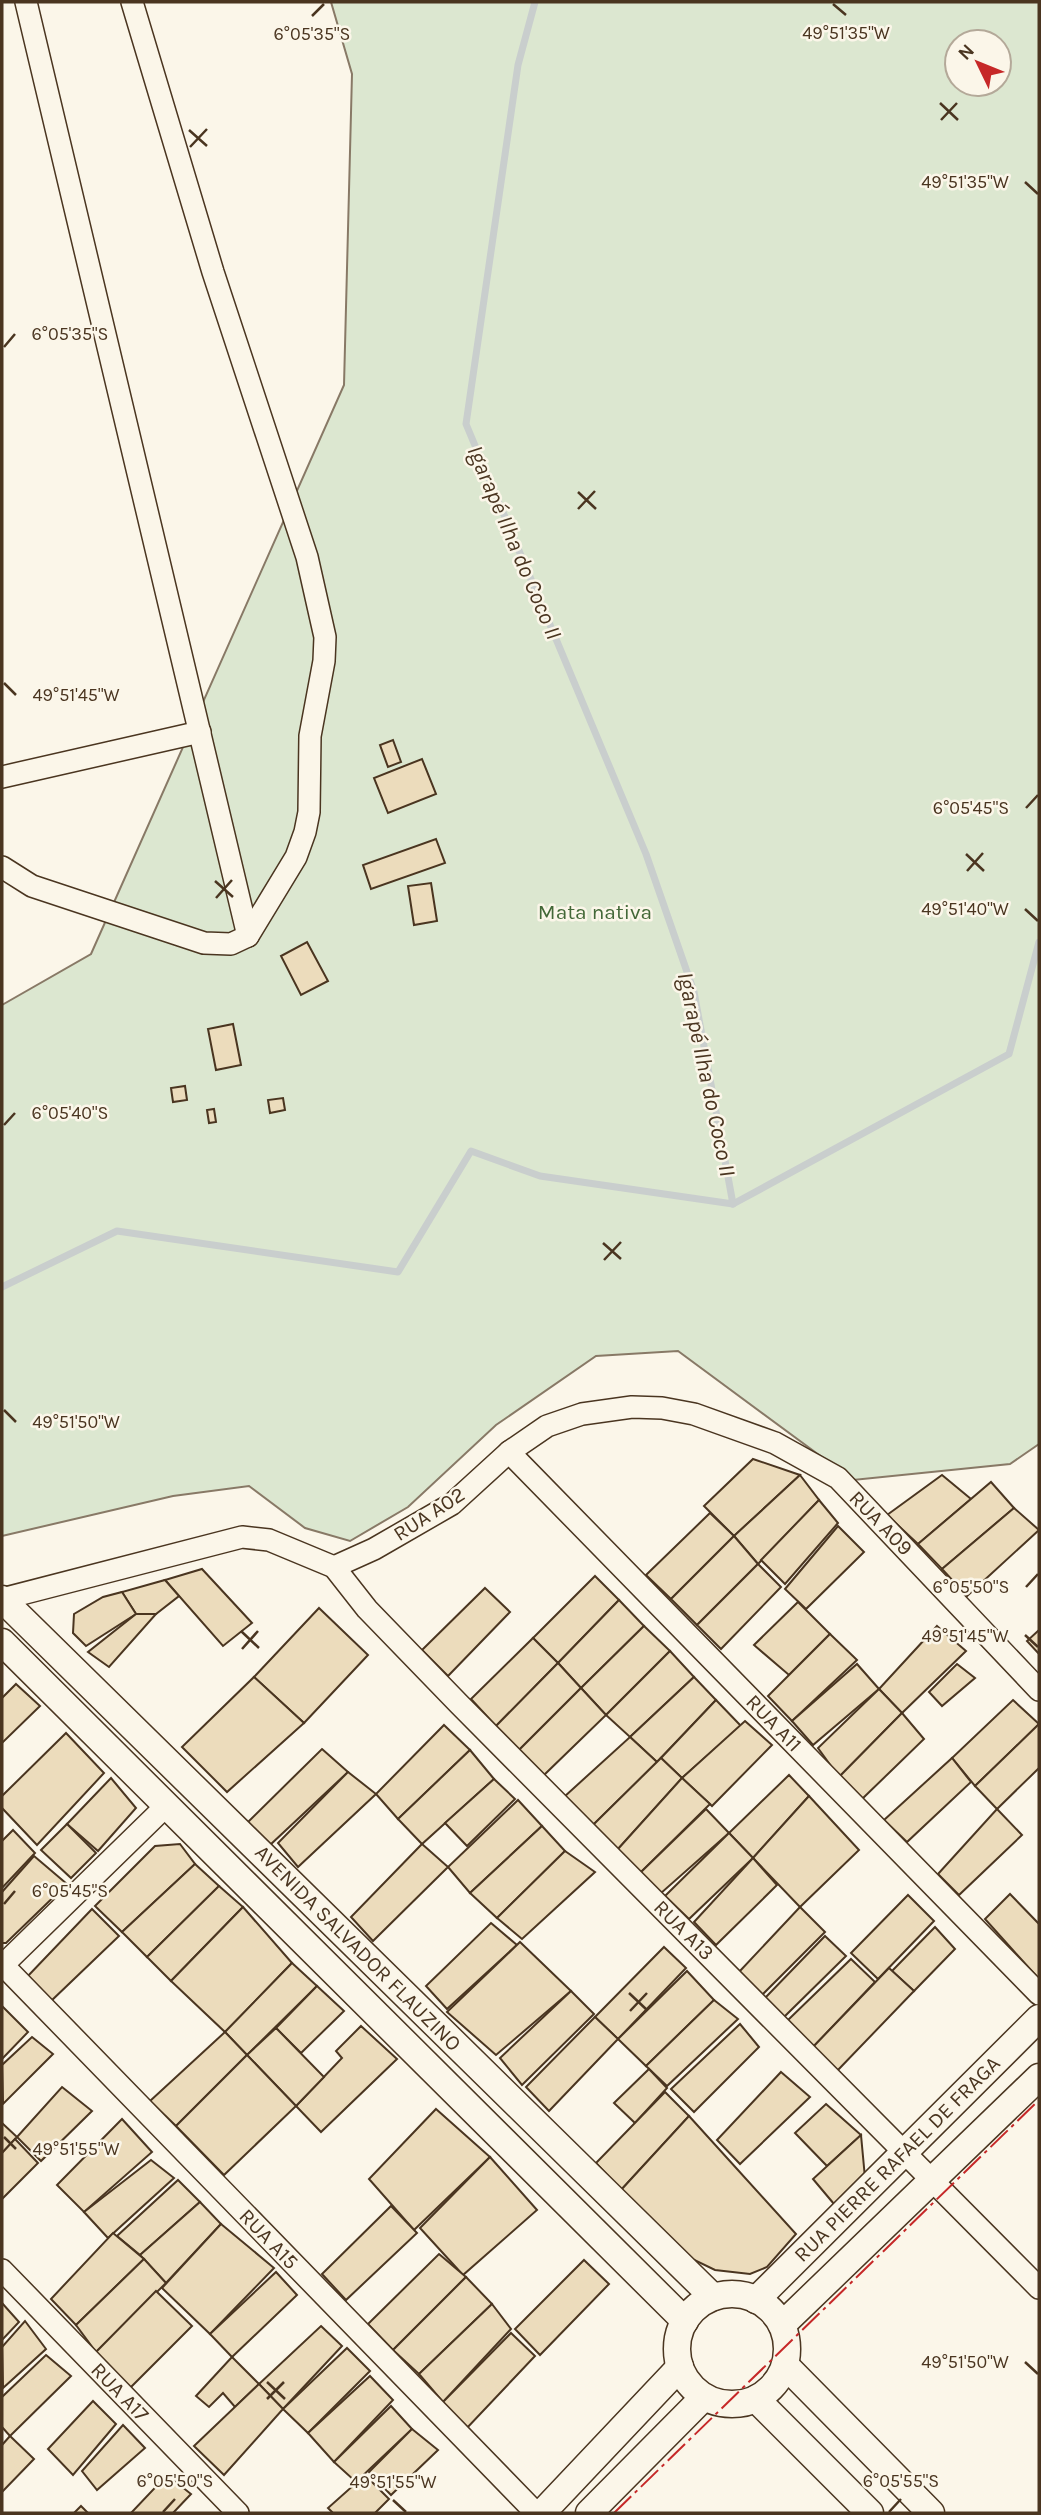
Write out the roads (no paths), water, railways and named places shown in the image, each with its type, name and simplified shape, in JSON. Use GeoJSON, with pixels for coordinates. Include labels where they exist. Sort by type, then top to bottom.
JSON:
{"type":"FeatureCollection","features":[{"type":"Feature","properties":{"kind":"street"},"geometry":{"type":"LineString","coordinates":[[26,2],[248,936]]}},
{"type":"Feature","properties":{"kind":"street"},"geometry":{"type":"LineString","coordinates":[[2,867],[32,886],[204,943],[231,944],[248,936],[296,857],[305,832],[310,736],[324,661],[325,636],[307,557],[212,272],[132,2]]}},
{"type":"Feature","properties":{"kind":"street"},"geometry":{"type":"LineString","coordinates":[[2,777],[200,732]]}},
{"type":"Feature","properties":{"kind":"street","name":"RUA A02"},"geometry":{"type":"LineString","coordinates":[[334,1567],[374,1549],[452,1504],[509,1452],[547,1426],[582,1414],[632,1407],[662,1408],[694,1415],[775,1443],[838,1478]]}},
{"type":"Feature","properties":{"kind":"street","name":"RUA A11"},"geometry":{"type":"LineString","coordinates":[[509,1452],[1039,1994]]}},
{"type":"Feature","properties":{"kind":"street","name":"RUA A09"},"geometry":{"type":"LineString","coordinates":[[838,1478],[1039,1690]]}},
{"type":"Feature","properties":{"kind":"street"},"geometry":{"type":"LineString","coordinates":[[2,1599],[242,1536],[269,1540],[334,1567]]}},
{"type":"Feature","properties":{"kind":"street","name":"RUA A13"},"geometry":{"type":"LineString","coordinates":[[334,1567],[367,1609],[440,1684],[1039,2288]]}},
{"type":"Feature","properties":{"kind":"street","name":"AVENIDA SALVADOR FLAUZINO"},"geometry":{"type":"LineString","coordinates":[[2,1599],[713,2297]]}},
{"type":"Feature","properties":{"kind":"street","name":"AVENIDA SALVADOR FLAUZINO"},"geometry":{"type":"LineString","coordinates":[[2,1642],[685,2321]]}},
{"type":"Feature","properties":{"kind":"street"},"geometry":{"type":"LineString","coordinates":[[2,1965],[167,1805]]}},
{"type":"Feature","properties":{"kind":"street","name":"RUA A15"},"geometry":{"type":"LineString","coordinates":[[2,1965],[536,2513]]}},
{"type":"Feature","properties":{"kind":"street","name":"RUA PIERRE RAFAEL DE FRAGA"},"geometry":{"type":"LineString","coordinates":[[756,2300],[1039,2018]]}},
{"type":"Feature","properties":{"kind":"street","name":"RUA PIERRE RAFAEL DE FRAGA"},"geometry":{"type":"LineString","coordinates":[[782,2325],[1039,2077]]}},
{"type":"Feature","properties":{"kind":"street","name":"RUA A17"},"geometry":{"type":"LineString","coordinates":[[2,2270],[238,2513]]}},
{"type":"Feature","properties":{"kind":"street"},"geometry":{"type":"LineString","coordinates":[[735,2294],[756,2300],[771,2310],[782,2325],[787,2352],[779,2379],[756,2399],[730,2404],[704,2397],[686,2379],[680,2367],[678,2344],[685,2321],[713,2297],[735,2294]]}},
{"type":"Feature","properties":{"kind":"street"},"geometry":{"type":"LineString","coordinates":[[785,2365],[932,2513]]}},
{"type":"Feature","properties":{"kind":"street"},"geometry":{"type":"LineString","coordinates":[[542,2513],[680,2367]]}},
{"type":"Feature","properties":{"kind":"street"},"geometry":{"type":"LineString","coordinates":[[589,2513],[704,2397]]}},
{"type":"Feature","properties":{"kind":"street"},"geometry":{"type":"LineString","coordinates":[[756,2399],[870,2513]]}},
{"type":"Feature","properties":{"kind":"waterway","name":"Igarapé Ilha do Coco II"},"geometry":{"type":"LineString","coordinates":[[2,1287],[117,1231],[398,1272],[471,1151],[540,1176],[733,1204],[694,992],[646,854],[466,424],[518,65],[535,2]]}},
{"type":"Feature","properties":{"kind":"waterway"},"geometry":{"type":"LineString","coordinates":[[733,1204],[1009,1054],[1039,942]]}},
{"type":"Feature","properties":{"kind":"park label","name":"Mata nativa"},"geometry":{"type":"Point","coordinates":[595,912]}}]}
